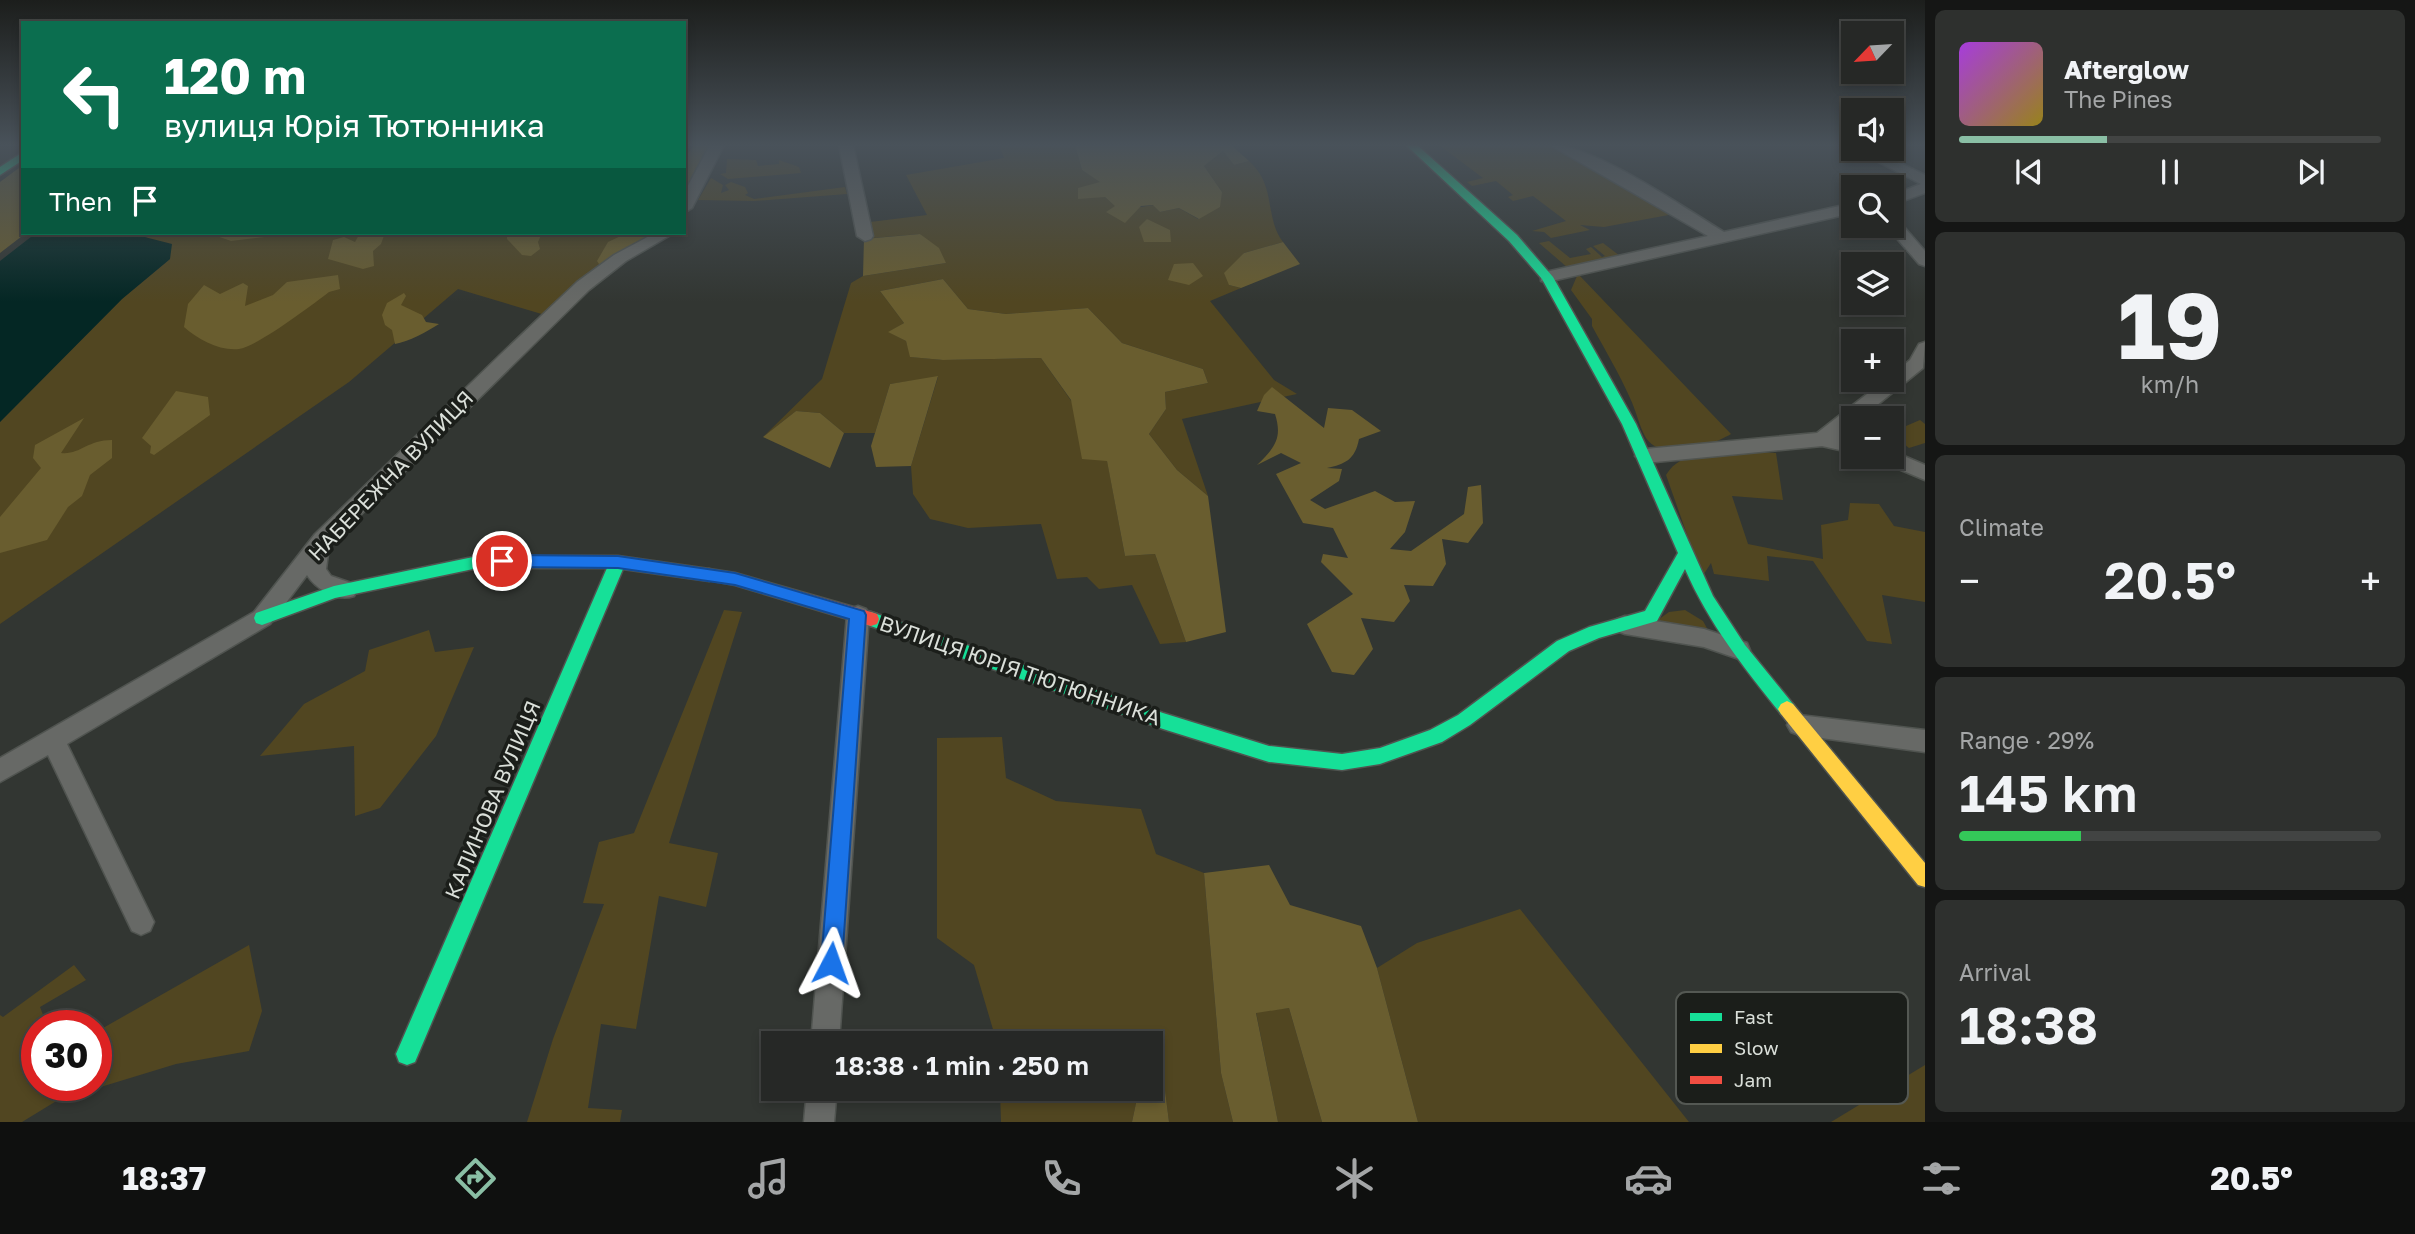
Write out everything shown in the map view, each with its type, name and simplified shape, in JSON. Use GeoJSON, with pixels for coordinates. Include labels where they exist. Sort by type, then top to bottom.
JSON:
{"type":"FeatureCollection","features":[{"type":"Feature","properties":{"kind":"street"},"geometry":{"type":"LineString","coordinates":[[857,197],[865,236]]}},
{"type":"Feature","properties":{"kind":"street"},"geometry":{"type":"LineString","coordinates":[[1468,197],[1513,238],[1547,277],[1570,313],[1645,456],[1706,599],[1739,650],[1925,877]]}},
{"type":"Feature","properties":{"kind":"street"},"geometry":{"type":"LineString","coordinates":[[1655,197],[1721,237]]}},
{"type":"Feature","properties":{"kind":"street"},"geometry":{"type":"LineString","coordinates":[[1547,277],[1841,211]]}},
{"type":"Feature","properties":{"kind":"street","name":"НАБЕРЕЖНА ВУЛИЦЯ"},"geometry":{"type":"LineString","coordinates":[[0,771],[262,618],[317,548],[583,286],[620,258],[662,235]]}},
{"type":"Feature","properties":{"kind":"street"},"geometry":{"type":"LineString","coordinates":[[1904,237],[1925,261]]}},
{"type":"Feature","properties":{"kind":"street"},"geometry":{"type":"LineString","coordinates":[[1822,439],[1829,430],[1922,359]]}},
{"type":"Feature","properties":{"kind":"street"},"geometry":{"type":"LineString","coordinates":[[1645,456],[1822,439],[1841,443]]}},
{"type":"Feature","properties":{"kind":"street"},"geometry":{"type":"LineString","coordinates":[[1904,464],[1925,473]]}},
{"type":"Feature","properties":{"kind":"street"},"geometry":{"type":"LineString","coordinates":[[317,548],[315,571],[323,582],[346,590]]}},
{"type":"Feature","properties":{"kind":"street","name":"ВУЛИЦЯ ЮРІЯ ТЮТЮННИКА"},"geometry":{"type":"LineString","coordinates":[[262,618],[346,590],[478,562],[618,562],[735,579],[858,615],[1163,721],[1269,754],[1342,762],[1380,755],[1436,736],[1464,720],[1563,646],[1595,632],[1651,616],[1657,611],[1685,554]]}},
{"type":"Feature","properties":{"kind":"street","name":"КАЛИНОВА ВУЛИЦЯ"},"geometry":{"type":"LineString","coordinates":[[407,1054],[618,562]]}},
{"type":"Feature","properties":{"kind":"street"},"geometry":{"type":"LineString","coordinates":[[826,1031],[858,615]]}},
{"type":"Feature","properties":{"kind":"street","name":"ВУЛИЦЯ ЮРІЯ ТЮТЮННИКА"},"geometry":{"type":"LineString","coordinates":[[1625,625],[1704,638],[1739,650]]}},
{"type":"Feature","properties":{"kind":"street"},"geometry":{"type":"LineString","coordinates":[[1800,725],[1925,741]]}},
{"type":"Feature","properties":{"kind":"street"},"geometry":{"type":"LineString","coordinates":[[52,741],[141,922]]}},
{"type":"Feature","properties":{"kind":"street"},"geometry":{"type":"LineString","coordinates":[[819,1122],[821,1101]]}},
{"type":"Feature","properties":{"kind":"shaded area"},"geometry":{"type":"Polygon","coordinates":[[[0,197],[21,197],[21,235],[23,235],[0,253],[0,197]]]}},
{"type":"Feature","properties":{"kind":"shaded area"},"geometry":{"type":"Polygon","coordinates":[[[700,197],[802,197],[754,201],[698,200],[700,197]]]}},
{"type":"Feature","properties":{"kind":"shaded area"},"geometry":{"type":"Polygon","coordinates":[[[918,197],[1105,197],[1116,206],[1107,212],[1154,205],[1160,212],[1179,208],[1198,219],[1217,197],[1268,197],[1277,232],[1283,242],[1244,253],[1229,285],[1241,288],[1210,301],[1274,380],[1297,394],[1182,419],[1208,496],[1177,470],[1149,434],[1166,409],[1165,392],[1208,383],[1203,369],[1122,343],[1088,308],[1006,314],[968,309],[943,279],[880,291],[904,323],[889,332],[906,341],[911,357],[943,360],[1041,358],[1072,402],[1075,416],[1107,460],[1125,556],[1155,554],[1186,642],[1160,644],[1132,585],[1099,589],[1087,577],[1057,579],[1041,524],[968,528],[930,519],[913,494],[911,466],[938,377],[890,384],[875,433],[844,433],[820,413],[796,411],[763,437],[822,379],[851,283],[863,276],[946,263],[920,234],[873,238],[870,222],[927,215],[918,197]]]}},
{"type":"Feature","properties":{"kind":"shaded area"},"geometry":{"type":"Polygon","coordinates":[[[1105,197],[1221,197],[1220,207],[1199,219],[1179,208],[1160,212],[1153,205],[1141,206],[1125,223],[1106,212],[1115,206],[1105,197]]]}},
{"type":"Feature","properties":{"kind":"shaded area"},"geometry":{"type":"Polygon","coordinates":[[[1508,197],[1528,197],[1513,201],[1508,197]]]}},
{"type":"Feature","properties":{"kind":"shaded area"},"geometry":{"type":"Polygon","coordinates":[[[1535,197],[1645,197],[1674,214],[1604,227],[1580,225],[1590,230],[1551,238],[1544,232],[1532,231],[1566,221],[1535,197]]]}},
{"type":"Feature","properties":{"kind":"shaded area"},"geometry":{"type":"Polygon","coordinates":[[[1147,219],[1170,230],[1171,242],[1144,242],[1139,227],[1147,219]]]}},
{"type":"Feature","properties":{"kind":"shaded area"},"geometry":{"type":"Polygon","coordinates":[[[920,234],[939,248],[946,263],[863,276],[864,239],[920,234]]]}},
{"type":"Feature","properties":{"kind":"shaded area"},"geometry":{"type":"Polygon","coordinates":[[[144,235],[656,235],[607,263],[545,315],[458,289],[349,382],[0,624],[0,422],[122,299],[170,259],[144,235]]]}},
{"type":"Feature","properties":{"kind":"shaded area"},"geometry":{"type":"Polygon","coordinates":[[[214,235],[281,235],[231,241],[214,235]]]}},
{"type":"Feature","properties":{"kind":"shaded area"},"geometry":{"type":"Polygon","coordinates":[[[359,235],[384,235],[381,244],[373,251],[374,266],[363,269],[328,259],[333,240],[344,237],[355,242],[359,235]]]}},
{"type":"Feature","properties":{"kind":"shaded area"},"geometry":{"type":"Polygon","coordinates":[[[507,235],[541,235],[538,242],[540,249],[531,256],[522,255],[507,239],[507,235]]]}},
{"type":"Feature","properties":{"kind":"shaded area"},"geometry":{"type":"Polygon","coordinates":[[[623,235],[656,235],[607,263],[599,264],[597,261],[608,242],[623,235]]]}},
{"type":"Feature","properties":{"kind":"shaded area"},"geometry":{"type":"Polygon","coordinates":[[[1549,241],[1570,258],[1591,254],[1586,249],[1591,247],[1602,257],[1605,256],[1593,246],[1603,243],[1620,256],[1568,268],[1539,243],[1549,241]]]}},
{"type":"Feature","properties":{"kind":"shaded area"},"geometry":{"type":"Polygon","coordinates":[[[1283,242],[1300,264],[1241,288],[1229,285],[1224,273],[1244,253],[1283,242]]]}},
{"type":"Feature","properties":{"kind":"shaded area"},"geometry":{"type":"Polygon","coordinates":[[[1193,263],[1203,276],[1189,285],[1168,280],[1174,264],[1193,263]]]}},
{"type":"Feature","properties":{"kind":"shaded area"},"geometry":{"type":"Polygon","coordinates":[[[338,275],[340,289],[329,292],[285,324],[248,346],[232,349],[217,346],[184,327],[188,304],[204,285],[220,294],[243,283],[248,286],[245,306],[273,295],[287,282],[338,275]]]}},
{"type":"Feature","properties":{"kind":"shaded area"},"geometry":{"type":"Polygon","coordinates":[[[1577,276],[1580,276],[1731,434],[1700,447],[1675,451],[1664,450],[1646,438],[1626,389],[1592,326],[1592,319],[1571,290],[1577,276]]]}},
{"type":"Feature","properties":{"kind":"shaded area"},"geometry":{"type":"Polygon","coordinates":[[[943,279],[968,309],[1006,314],[1088,308],[1122,343],[1203,369],[1208,383],[1165,392],[1166,409],[1149,434],[1177,470],[1208,496],[1226,632],[1186,642],[1155,554],[1125,556],[1107,461],[1082,459],[1071,400],[1041,358],[943,360],[910,357],[906,341],[888,332],[904,323],[880,291],[943,279]]]}},
{"type":"Feature","properties":{"kind":"shaded area"},"geometry":{"type":"Polygon","coordinates":[[[404,293],[406,296],[401,305],[422,315],[426,322],[439,324],[412,339],[395,344],[392,330],[385,325],[382,315],[387,303],[404,293]]]}},
{"type":"Feature","properties":{"kind":"shaded area"},"geometry":{"type":"Polygon","coordinates":[[[938,376],[911,466],[876,467],[871,446],[890,384],[938,376]]]}},
{"type":"Feature","properties":{"kind":"shaded area"},"geometry":{"type":"Polygon","coordinates":[[[1272,387],[1324,428],[1328,408],[1352,410],[1381,431],[1359,439],[1355,452],[1348,460],[1327,468],[1342,469],[1339,481],[1310,500],[1325,509],[1375,491],[1395,502],[1415,501],[1405,532],[1390,549],[1411,551],[1464,514],[1468,487],[1481,485],[1483,523],[1468,543],[1442,539],[1446,564],[1433,586],[1404,585],[1410,601],[1394,622],[1361,618],[1373,649],[1354,675],[1332,672],[1307,624],[1353,594],[1321,562],[1323,554],[1348,558],[1333,528],[1303,523],[1276,474],[1301,463],[1281,453],[1257,465],[1272,448],[1277,437],[1275,414],[1257,411],[1264,395],[1272,387]]]}},
{"type":"Feature","properties":{"kind":"shaded area"},"geometry":{"type":"Polygon","coordinates":[[[176,391],[208,397],[210,415],[154,455],[150,453],[151,446],[142,438],[176,391]]]}},
{"type":"Feature","properties":{"kind":"shaded area"},"geometry":{"type":"Polygon","coordinates":[[[796,411],[820,413],[844,433],[830,468],[763,437],[796,411]]]}},
{"type":"Feature","properties":{"kind":"shaded area"},"geometry":{"type":"Polygon","coordinates":[[[84,418],[61,453],[112,440],[112,458],[90,475],[82,496],[68,507],[47,540],[0,553],[0,517],[41,468],[33,458],[35,445],[84,418]]]}},
{"type":"Feature","properties":{"kind":"shaded area"},"geometry":{"type":"Polygon","coordinates":[[[1920,420],[1925,424],[1925,443],[1909,448],[1904,444],[1904,427],[1920,420]]]}},
{"type":"Feature","properties":{"kind":"shaded area"},"geometry":{"type":"Polygon","coordinates":[[[1739,451],[1776,453],[1783,500],[1732,496],[1748,544],[1823,559],[1821,525],[1848,520],[1850,503],[1879,504],[1894,526],[1925,532],[1925,602],[1882,595],[1892,644],[1867,641],[1813,561],[1767,556],[1769,581],[1714,574],[1711,563],[1702,577],[1666,475],[1672,467],[1689,457],[1739,451]]]}},
{"type":"Feature","properties":{"kind":"shaded area"},"geometry":{"type":"Polygon","coordinates":[[[724,610],[742,612],[669,843],[718,853],[706,907],[659,896],[636,1029],[601,1024],[588,1108],[622,1110],[620,1122],[527,1122],[553,1039],[604,904],[583,903],[599,842],[634,833],[724,610]]]}},
{"type":"Feature","properties":{"kind":"shaded area"},"geometry":{"type":"Polygon","coordinates":[[[1685,610],[1703,621],[1708,630],[1648,627],[1669,612],[1685,610]]]}},
{"type":"Feature","properties":{"kind":"shaded area"},"geometry":{"type":"Polygon","coordinates":[[[429,630],[435,652],[474,647],[436,736],[380,808],[355,816],[354,746],[260,756],[304,704],[365,671],[369,650],[429,630]]]}},
{"type":"Feature","properties":{"kind":"shaded area"},"geometry":{"type":"Polygon","coordinates":[[[1002,737],[1006,778],[1056,801],[1141,809],[1156,854],[1204,873],[1221,1073],[1233,1122],[1169,1122],[1163,1082],[1163,1031],[993,1031],[974,965],[937,938],[937,738],[1002,737]]]}},
{"type":"Feature","properties":{"kind":"shaded area"},"geometry":{"type":"Polygon","coordinates":[[[1269,865],[1290,905],[1361,926],[1377,968],[1418,1122],[1322,1122],[1289,1008],[1256,1013],[1278,1122],[1233,1122],[1221,1073],[1204,873],[1269,865]]]}},
{"type":"Feature","properties":{"kind":"shaded area"},"geometry":{"type":"Polygon","coordinates":[[[1520,909],[1689,1122],[1418,1122],[1377,968],[1417,943],[1520,909]]]}},
{"type":"Feature","properties":{"kind":"shaded area"},"geometry":{"type":"Polygon","coordinates":[[[249,945],[262,1011],[249,1051],[176,1064],[112,1084],[112,1023],[249,945]]]}},
{"type":"Feature","properties":{"kind":"shaded area"},"geometry":{"type":"Polygon","coordinates":[[[74,965],[86,980],[40,1007],[41,1010],[21,1010],[21,1101],[56,1101],[22,1122],[0,1122],[0,1015],[3,1017],[74,965]]]}},
{"type":"Feature","properties":{"kind":"shaded area"},"geometry":{"type":"Polygon","coordinates":[[[1289,1008],[1322,1122],[1278,1122],[1256,1012],[1289,1008]]]}},
{"type":"Feature","properties":{"kind":"shaded area"},"geometry":{"type":"Polygon","coordinates":[[[1925,1065],[1925,1122],[1831,1122],[1861,1104],[1908,1104],[1908,1075],[1925,1065]]]}},
{"type":"Feature","properties":{"kind":"shaded area"},"geometry":{"type":"Polygon","coordinates":[[[1163,1082],[1169,1122],[1132,1122],[1136,1101],[1163,1101],[1163,1082]]]}},
{"type":"Feature","properties":{"kind":"shaded area"},"geometry":{"type":"Polygon","coordinates":[[[1000,1101],[1136,1101],[1132,1122],[1001,1122],[1000,1101]]]}},
{"type":"Feature","properties":{"kind":"water"},"geometry":{"type":"Polygon","coordinates":[[[33,235],[137,235],[172,244],[170,259],[122,299],[0,422],[0,261],[33,235]]]}},
{"type":"Feature","properties":{"kind":"traffic: fast"},"geometry":{"type":"LineString","coordinates":[[1468,197],[1513,238],[1547,277],[1629,424],[1706,599],[1739,650],[1787,709]]}},
{"type":"Feature","properties":{"kind":"traffic: fast"},"geometry":{"type":"LineString","coordinates":[[871,619],[1163,721],[1269,754],[1342,762],[1380,756],[1436,736],[1464,720],[1563,646],[1595,632],[1651,616],[1685,554]]}},
{"type":"Feature","properties":{"kind":"traffic: fast"},"geometry":{"type":"LineString","coordinates":[[262,618],[334,592],[478,562],[618,562],[709,575]]}},
{"type":"Feature","properties":{"kind":"traffic: fast"},"geometry":{"type":"LineString","coordinates":[[407,1054],[618,562]]}},
{"type":"Feature","properties":{"kind":"traffic: slow"},"geometry":{"type":"LineString","coordinates":[[1787,709],[1925,878]]}},
{"type":"Feature","properties":{"kind":"traffic: jam"},"geometry":{"type":"LineString","coordinates":[[709,575],[735,579],[871,619]]}},
{"type":"Feature","properties":{"kind":"route"},"geometry":{"type":"LineString","coordinates":[[502,561],[618,562],[735,579],[858,615],[831,963]]}}]}
